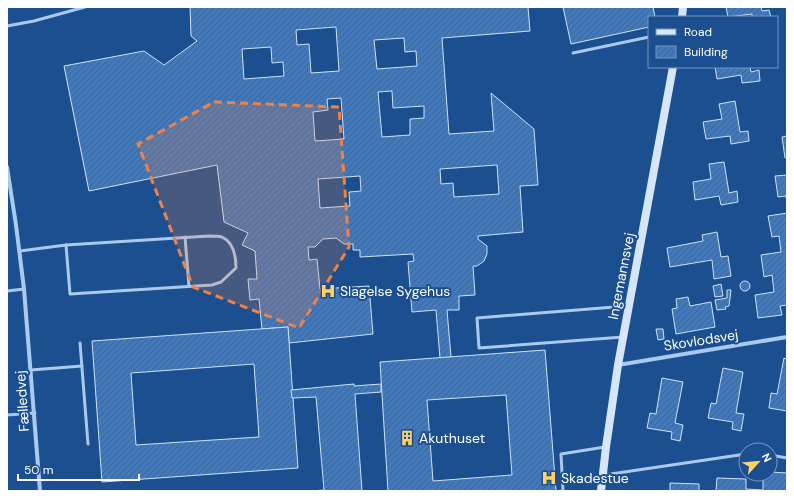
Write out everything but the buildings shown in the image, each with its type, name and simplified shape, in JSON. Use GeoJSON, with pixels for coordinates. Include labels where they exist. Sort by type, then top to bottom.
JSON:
{"type":"FeatureCollection","features":[{"type":"Feature","properties":{"kind":"street","name":"Ingemannsvej"},"geometry":{"type":"LineString","coordinates":[[601,491],[618,365],[673,68]]}},
{"type":"Feature","properties":{"kind":"street","name":"Fælledvej"},"geometry":{"type":"LineString","coordinates":[[7,167],[20,251],[24,289],[40,491]]}},
{"type":"Feature","properties":{"kind":"street","name":"Skovlodsvej"},"geometry":{"type":"LineString","coordinates":[[618,365],[787,337]]}},
{"type":"Feature","properties":{"kind":"lane"},"geometry":{"type":"LineString","coordinates":[[7,26],[34,21],[85,7]]}},
{"type":"Feature","properties":{"kind":"lane"},"geometry":{"type":"LineString","coordinates":[[573,53],[648,37]]}},
{"type":"Feature","properties":{"kind":"lane"},"geometry":{"type":"LineString","coordinates":[[20,251],[66,245],[185,237],[222,237],[231,245],[236,258],[236,268],[221,282],[212,285],[70,294],[66,245]]}},
{"type":"Feature","properties":{"kind":"lane"},"geometry":{"type":"LineString","coordinates":[[185,237],[189,286]]}},
{"type":"Feature","properties":{"kind":"lane"},"geometry":{"type":"LineString","coordinates":[[7,291],[24,289]]}},
{"type":"Feature","properties":{"kind":"lane"},"geometry":{"type":"LineString","coordinates":[[623,337],[479,348],[477,318],[629,306]]}},
{"type":"Feature","properties":{"kind":"lane"},"geometry":{"type":"LineString","coordinates":[[80,343],[88,444]]}},
{"type":"Feature","properties":{"kind":"lane"},"geometry":{"type":"LineString","coordinates":[[31,370],[82,366]]}},
{"type":"Feature","properties":{"kind":"lane"},"geometry":{"type":"LineString","coordinates":[[7,415],[34,413]]}},
{"type":"Feature","properties":{"kind":"lane"},"geometry":{"type":"LineString","coordinates":[[563,491],[561,454],[606,447]]}},
{"type":"Feature","properties":{"kind":"lane"},"geometry":{"type":"LineString","coordinates":[[602,476],[738,455]]}},
{"type":"Feature","properties":{"kind":"highlighted area"},"geometry":{"type":"Polygon","coordinates":[[[214,102],[339,107],[349,247],[299,328],[193,287],[138,144],[214,102]]]}},
{"type":"Feature","properties":{"kind":"place","name":"Slagelse Sygehus"},"geometry":{"type":"Point","coordinates":[328,291]}},
{"type":"Feature","properties":{"kind":"place","name":"Akuthuset"},"geometry":{"type":"Point","coordinates":[407,438]}},
{"type":"Feature","properties":{"kind":"place","name":"Skadestue"},"geometry":{"type":"Point","coordinates":[549,478]}}]}
